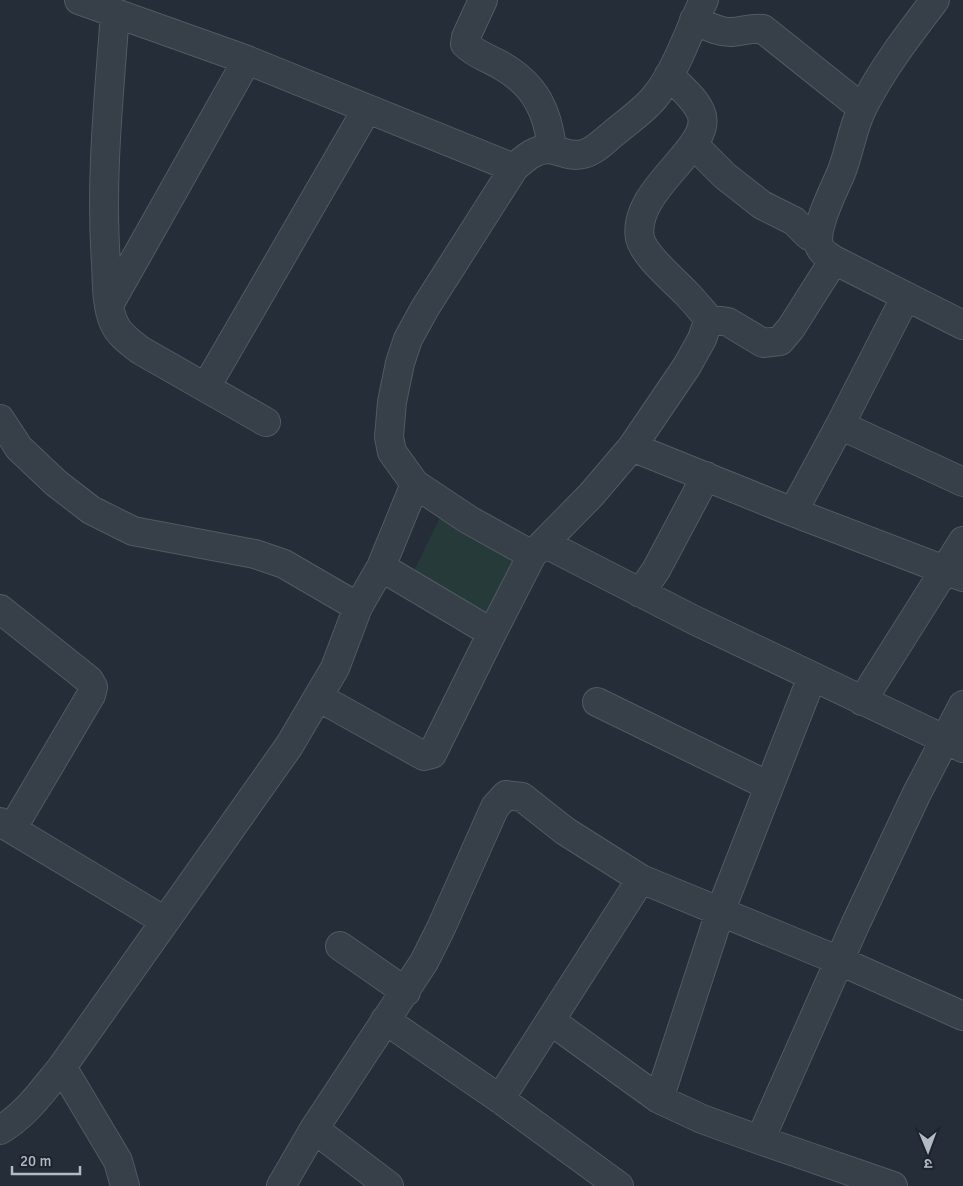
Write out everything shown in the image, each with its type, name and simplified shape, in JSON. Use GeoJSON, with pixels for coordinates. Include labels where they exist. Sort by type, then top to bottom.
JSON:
{"type":"FeatureCollection","features":[{"type":"Feature","properties":{"kind":"street"},"geometry":{"type":"LineString","coordinates":[[79,0],[247,60],[514,168]]}},
{"type":"Feature","properties":{"kind":"street"},"geometry":{"type":"LineString","coordinates":[[483,0],[466,37],[466,44],[472,51],[502,65],[520,77],[536,95],[550,130],[552,149]]}},
{"type":"Feature","properties":{"kind":"street"},"geometry":{"type":"LineString","coordinates":[[936,0],[893,56],[862,108],[851,135],[845,164],[820,227],[818,238],[819,246],[824,254],[963,325]]}},
{"type":"Feature","properties":{"kind":"street"},"geometry":{"type":"LineString","coordinates":[[862,108],[763,29],[752,28],[732,32],[719,30],[699,10],[669,76],[654,99],[599,145],[585,154],[571,156],[552,149],[540,150],[527,156],[514,168],[425,308],[408,339],[400,363],[392,402],[389,437],[392,452],[415,484],[469,520],[640,593],[812,678],[954,744]]}},
{"type":"Feature","properties":{"kind":"street"},"geometry":{"type":"LineString","coordinates":[[115,13],[103,174],[103,222],[109,305],[114,324],[123,337],[140,350],[266,422]]}},
{"type":"Feature","properties":{"kind":"street"},"geometry":{"type":"LineString","coordinates":[[109,305],[247,60]]}},
{"type":"Feature","properties":{"kind":"street"},"geometry":{"type":"LineString","coordinates":[[669,76],[695,102],[702,114],[703,127],[694,145],[652,194],[640,218],[640,238],[650,255],[709,319],[728,322],[763,343],[780,341],[791,328],[834,260]]}},
{"type":"Feature","properties":{"kind":"street"},"geometry":{"type":"LineString","coordinates":[[206,387],[367,109]]}},
{"type":"Feature","properties":{"kind":"street"},"geometry":{"type":"LineString","coordinates":[[694,145],[725,176],[762,205],[794,221],[809,236],[818,238]]}},
{"type":"Feature","properties":{"kind":"street"},"geometry":{"type":"LineString","coordinates":[[793,512],[906,296]]}},
{"type":"Feature","properties":{"kind":"street"},"geometry":{"type":"LineString","coordinates":[[318,697],[424,756],[432,754],[492,632],[538,549],[591,495],[632,447],[687,366],[702,339],[709,319]]}},
{"type":"Feature","properties":{"kind":"street"},"geometry":{"type":"LineString","coordinates":[[0,419],[19,448],[56,483],[99,514],[133,531],[254,554],[284,564],[358,607]]}},
{"type":"Feature","properties":{"kind":"street"},"geometry":{"type":"LineString","coordinates":[[840,425],[963,482]]}},
{"type":"Feature","properties":{"kind":"street"},"geometry":{"type":"LineString","coordinates":[[632,447],[954,574]]}},
{"type":"Feature","properties":{"kind":"street"},"geometry":{"type":"LineString","coordinates":[[640,593],[656,570],[706,476]]}},
{"type":"Feature","properties":{"kind":"street"},"geometry":{"type":"LineString","coordinates":[[0,1130],[10,1125],[31,1106],[62,1066],[288,746],[335,668],[358,607],[381,567],[415,484]]}},
{"type":"Feature","properties":{"kind":"street"},"geometry":{"type":"LineString","coordinates":[[862,701],[954,574],[963,541]]}},
{"type":"Feature","properties":{"kind":"street"},"geometry":{"type":"LineString","coordinates":[[381,567],[492,632]]}},
{"type":"Feature","properties":{"kind":"street"},"geometry":{"type":"LineString","coordinates":[[0,609],[89,680],[93,687],[91,695],[6,826],[165,921]]}},
{"type":"Feature","properties":{"kind":"street"},"geometry":{"type":"LineString","coordinates":[[659,1099],[720,912],[812,678]]}},
{"type":"Feature","properties":{"kind":"street"},"geometry":{"type":"LineString","coordinates":[[597,702],[769,786]]}},
{"type":"Feature","properties":{"kind":"street"},"geometry":{"type":"LineString","coordinates":[[760,1140],[917,793],[954,744],[963,705]]}},
{"type":"Feature","properties":{"kind":"street"},"geometry":{"type":"LineString","coordinates":[[281,1186],[314,1129],[424,962],[495,807],[506,795],[522,797],[565,831],[641,879],[840,961],[963,1016]]}},
{"type":"Feature","properties":{"kind":"street"},"geometry":{"type":"LineString","coordinates":[[500,1099],[641,879]]}},
{"type":"Feature","properties":{"kind":"street"},"geometry":{"type":"LineString","coordinates":[[340,946],[406,992]]}},
{"type":"Feature","properties":{"kind":"street"},"geometry":{"type":"LineString","coordinates":[[385,1020],[500,1099],[619,1186]]}},
{"type":"Feature","properties":{"kind":"street"},"geometry":{"type":"LineString","coordinates":[[551,1021],[659,1099],[702,1119],[760,1140],[845,1178],[893,1186]]}},
{"type":"Feature","properties":{"kind":"street"},"geometry":{"type":"LineString","coordinates":[[62,1066],[118,1161],[125,1186]]}},
{"type":"Feature","properties":{"kind":"street"},"geometry":{"type":"LineString","coordinates":[[314,1129],[389,1186]]}},
{"type":"Feature","properties":{"kind":"shaded area"},"geometry":{"type":"Polygon","coordinates":[[[442,513],[519,551],[487,616],[410,579],[442,513]]]}}]}
